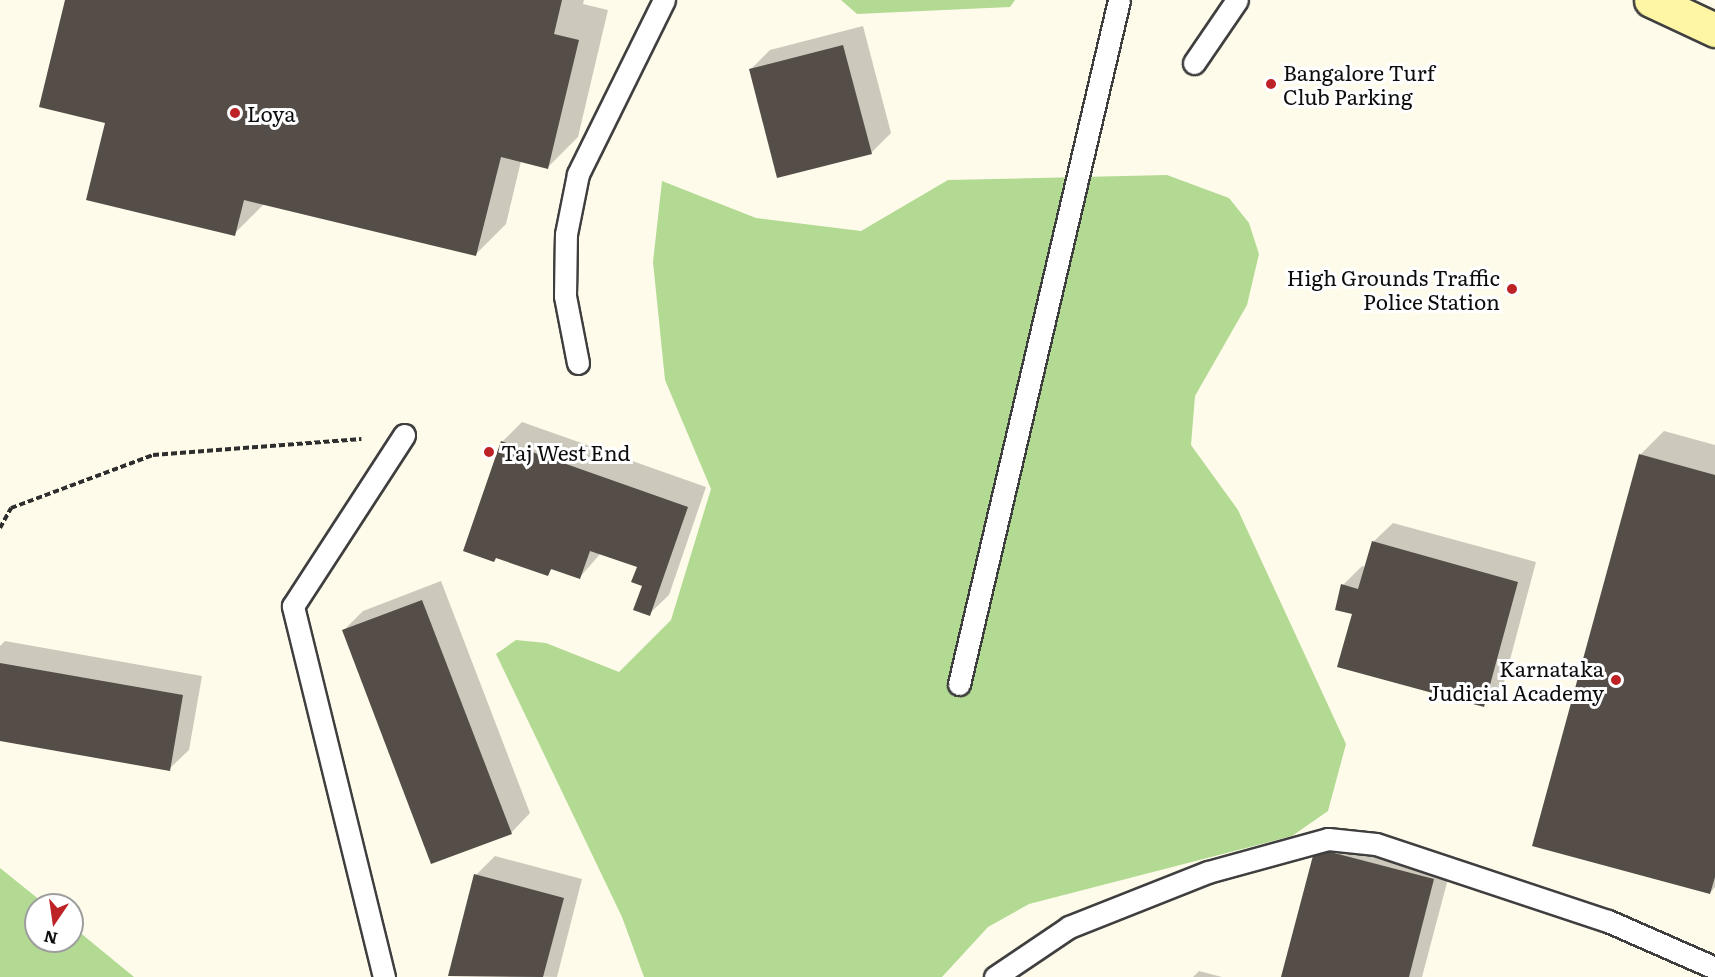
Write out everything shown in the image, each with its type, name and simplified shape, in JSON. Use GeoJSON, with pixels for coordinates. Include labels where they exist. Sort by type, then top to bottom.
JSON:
{"type":"FeatureCollection","features":[{"type":"Feature","properties":{"kind":"main road"},"geometry":{"type":"LineString","coordinates":[[1651,0],[1703,24],[1715,52]]}},
{"type":"Feature","properties":{"kind":"lane"},"geometry":{"type":"LineString","coordinates":[[578,363],[565,296],[566,234],[578,174],[664,0]]}},
{"type":"Feature","properties":{"kind":"lane"},"geometry":{"type":"LineString","coordinates":[[960,684],[1119,0]]}},
{"type":"Feature","properties":{"kind":"lane"},"geometry":{"type":"LineString","coordinates":[[1194,63],[1237,0]]}},
{"type":"Feature","properties":{"kind":"lane"},"geometry":{"type":"LineString","coordinates":[[384,977],[293,606],[404,435]]}},
{"type":"Feature","properties":{"kind":"lane"},"geometry":{"type":"LineString","coordinates":[[995,977],[1069,927],[1208,872],[1328,839],[1376,844],[1598,917],[1715,968]]}},
{"type":"Feature","properties":{"kind":"path"},"geometry":{"type":"LineString","coordinates":[[0,528],[11,508],[153,455],[404,435]]}},
{"type":"Feature","properties":{"kind":"green space"},"geometry":{"type":"Polygon","coordinates":[[[841,0],[1015,0],[1010,7],[857,14],[841,0]]]}},
{"type":"Feature","properties":{"kind":"green space"},"geometry":{"type":"Polygon","coordinates":[[[1167,175],[1229,198],[1249,223],[1259,254],[1247,305],[1195,396],[1191,445],[1238,510],[1346,744],[1328,811],[1292,836],[1029,904],[988,927],[942,977],[644,977],[622,917],[496,654],[516,640],[546,643],[619,672],[671,620],[711,489],[665,380],[653,262],[662,181],[756,218],[861,231],[948,180],[1167,175]]]}},
{"type":"Feature","properties":{"kind":"green space"},"geometry":{"type":"Polygon","coordinates":[[[0,868],[31,893],[24,893],[24,953],[84,953],[84,936],[134,977],[0,977],[0,868]]]}},
{"type":"Feature","properties":{"kind":"building"},"geometry":{"type":"Polygon","coordinates":[[[65,0],[562,0],[554,34],[579,40],[548,169],[501,157],[476,256],[244,200],[235,236],[86,200],[105,123],[39,107],[65,0]]]}},
{"type":"Feature","properties":{"kind":"building"},"geometry":{"type":"Polygon","coordinates":[[[843,45],[872,154],[777,178],[749,69],[843,45]]]}},
{"type":"Feature","properties":{"kind":"building"},"geometry":{"type":"Polygon","coordinates":[[[501,441],[688,507],[650,616],[633,610],[642,586],[631,582],[637,567],[590,551],[580,579],[551,569],[548,576],[496,558],[494,562],[463,551],[501,441]]]}},
{"type":"Feature","properties":{"kind":"building","name":"Karnataka Judicial Academy"},"geometry":{"type":"Polygon","coordinates":[[[1639,454],[1715,475],[1715,877],[1710,894],[1532,846],[1639,454]]]}},
{"type":"Feature","properties":{"kind":"building"},"geometry":{"type":"Polygon","coordinates":[[[1372,541],[1518,582],[1484,707],[1337,667],[1352,614],[1335,610],[1341,584],[1358,589],[1372,541]]]}},
{"type":"Feature","properties":{"kind":"building"},"geometry":{"type":"Polygon","coordinates":[[[422,600],[512,834],[431,864],[342,630],[422,600]]]}},
{"type":"Feature","properties":{"kind":"building"},"geometry":{"type":"Polygon","coordinates":[[[0,663],[183,695],[170,771],[0,741],[0,663]]]}},
{"type":"Feature","properties":{"kind":"building"},"geometry":{"type":"Polygon","coordinates":[[[1315,848],[1434,879],[1409,977],[1281,977],[1315,848]]]}},
{"type":"Feature","properties":{"kind":"building"},"geometry":{"type":"Polygon","coordinates":[[[474,874],[564,898],[543,977],[448,976],[474,874]]]}},
{"type":"Feature","properties":{"kind":"place","name":"Bangalore Turf Club Parking"},"geometry":{"type":"Point","coordinates":[1271,84]}},
{"type":"Feature","properties":{"kind":"place","name":"Loya"},"geometry":{"type":"Point","coordinates":[235,113]}},
{"type":"Feature","properties":{"kind":"place","name":"High Grounds Traffic Police Station"},"geometry":{"type":"Point","coordinates":[1512,289]}},
{"type":"Feature","properties":{"kind":"place","name":"Taj West End"},"geometry":{"type":"Point","coordinates":[489,452]}},
{"type":"Feature","properties":{"kind":"place","name":"Karnataka Judicial Academy"},"geometry":{"type":"Point","coordinates":[1616,680]}}]}
